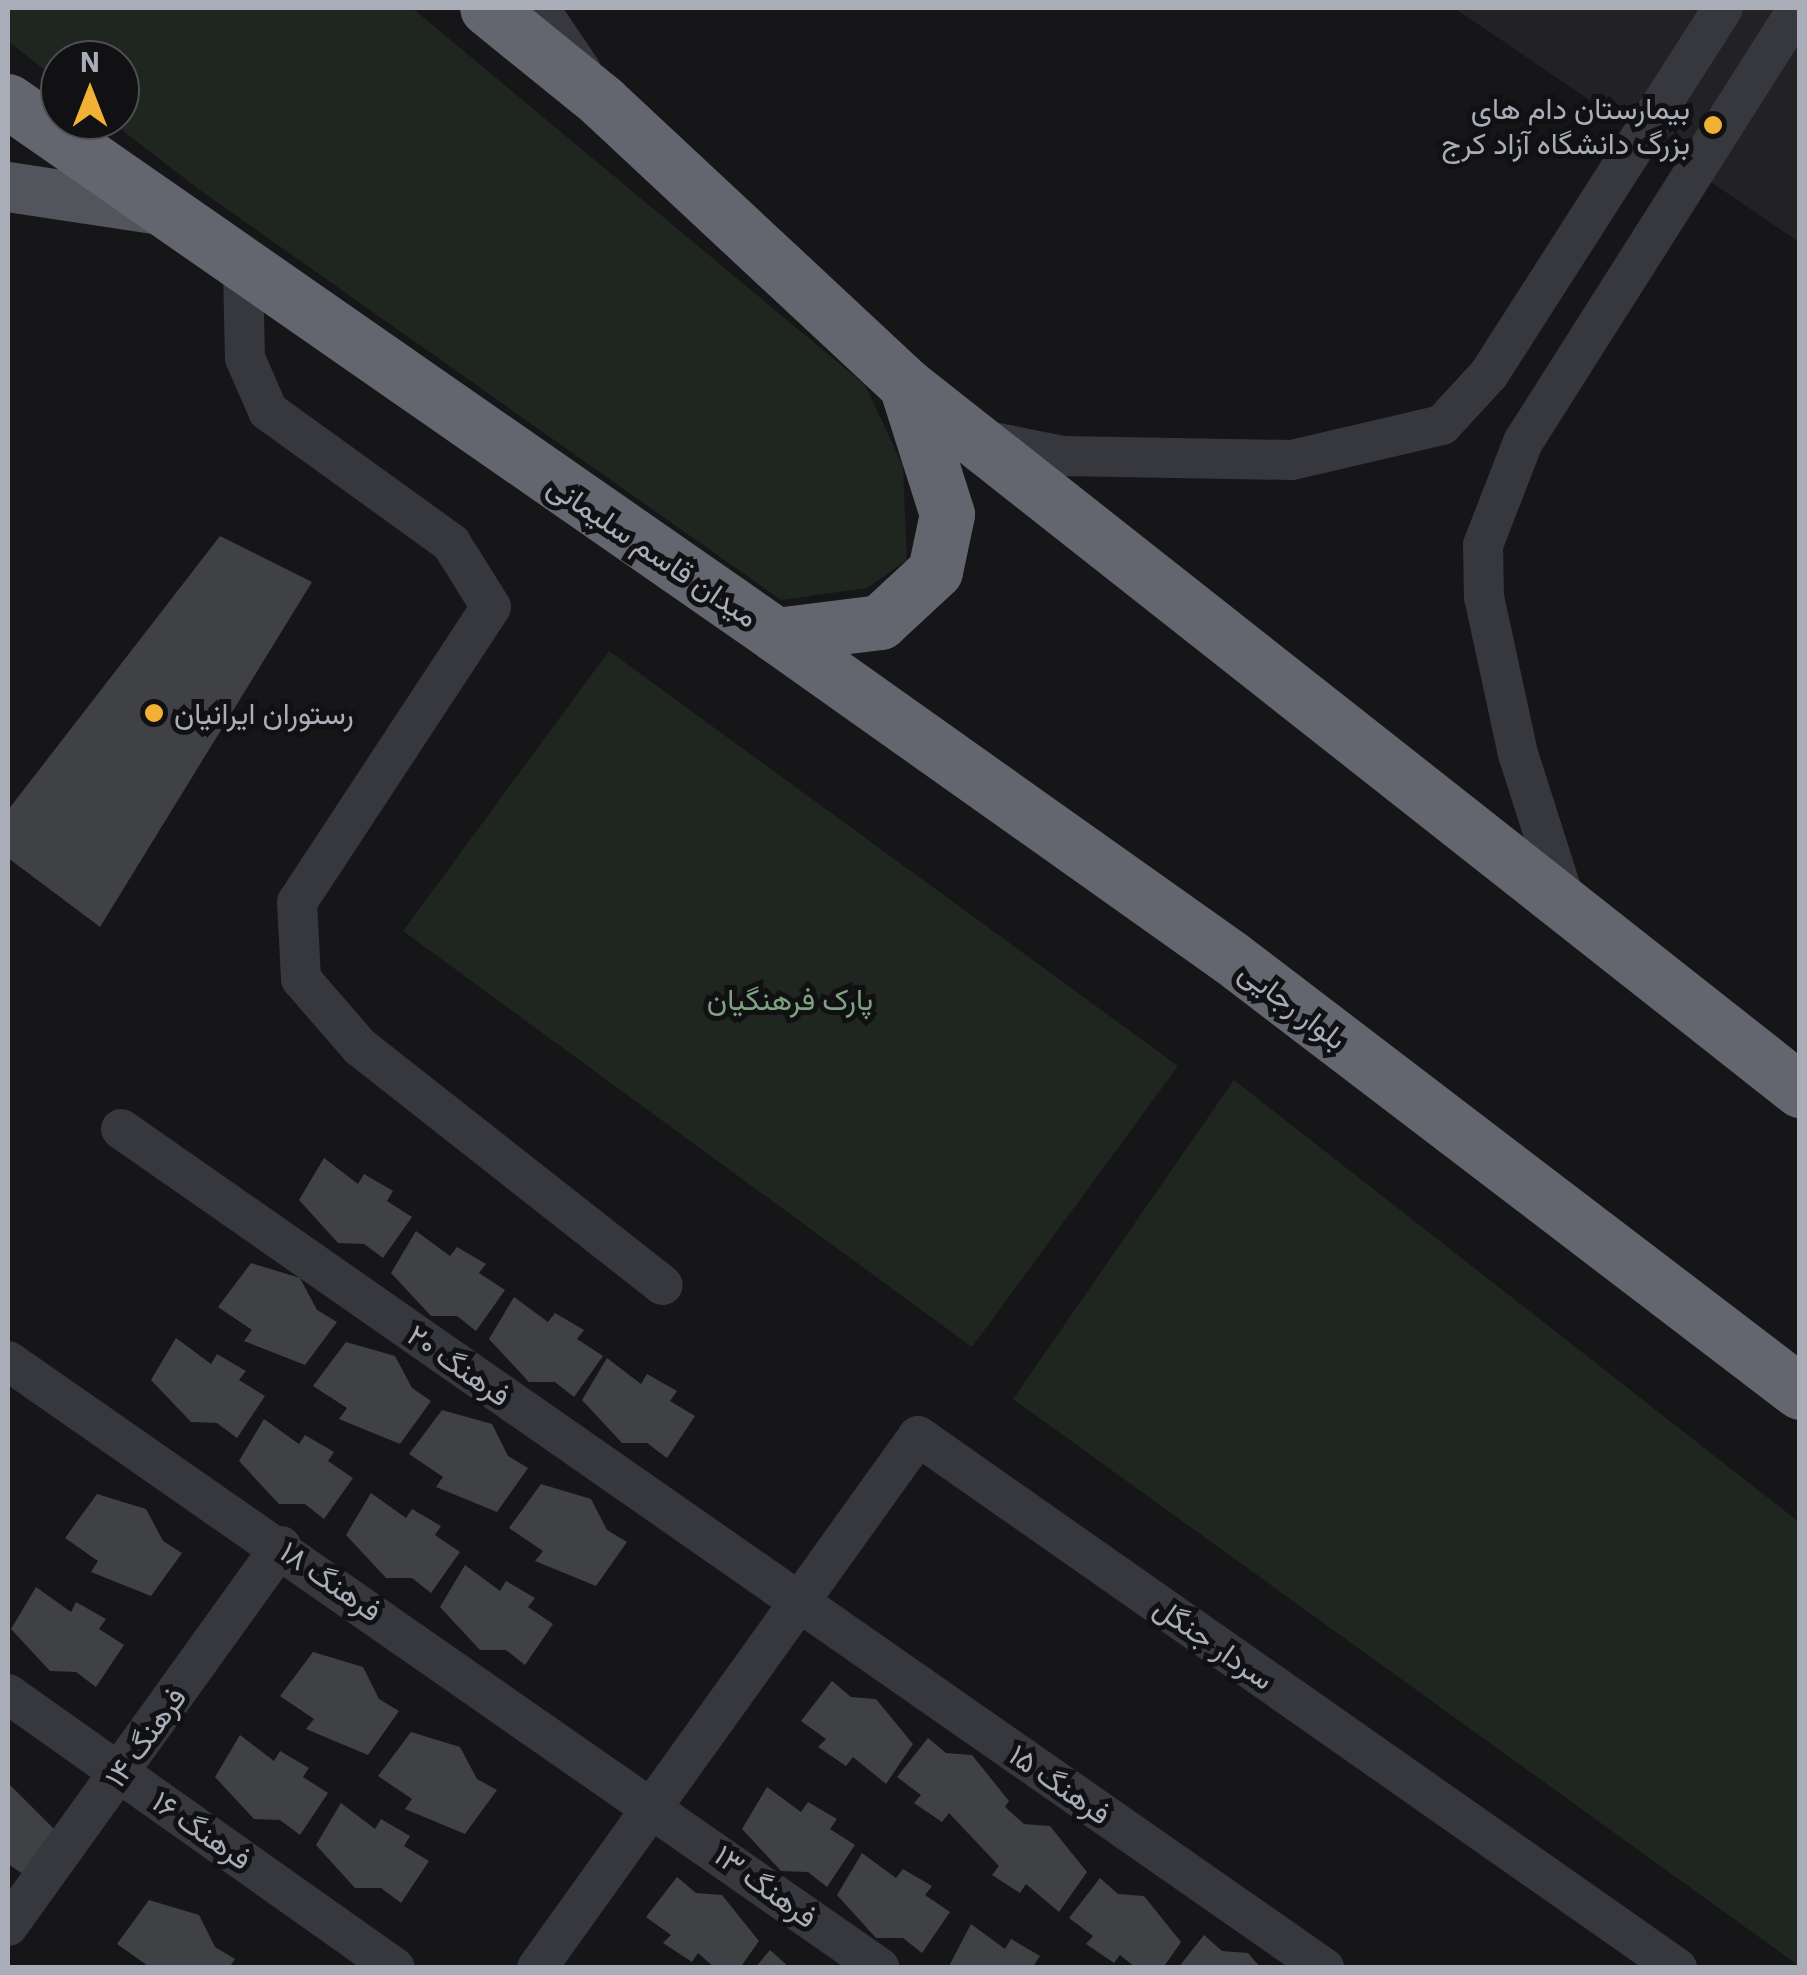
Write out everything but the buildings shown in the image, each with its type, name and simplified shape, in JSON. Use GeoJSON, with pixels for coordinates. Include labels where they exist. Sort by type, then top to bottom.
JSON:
{"type":"FeatureCollection","features":[{"type":"Feature","properties":{"kind":"highway","name":"میدان قاسم سلیمانی"},"geometry":{"type":"LineString","coordinates":[[8,101],[154,209],[776,635],[880,622],[935,571],[947,514],[906,385],[603,102],[487,8]]}},
{"type":"Feature","properties":{"kind":"highway"},"geometry":{"type":"LineString","coordinates":[[906,385],[983,440],[1800,1090]]}},
{"type":"Feature","properties":{"kind":"highway","name":"بلوار رجایی"},"geometry":{"type":"LineString","coordinates":[[776,635],[1230,957],[1800,1392]]}},
{"type":"Feature","properties":{"kind":"main road"},"geometry":{"type":"LineString","coordinates":[[8,188],[154,209]]}},
{"type":"Feature","properties":{"kind":"street"},"geometry":{"type":"LineString","coordinates":[[539,8],[603,102]]}},
{"type":"Feature","properties":{"kind":"street"},"geometry":{"type":"LineString","coordinates":[[983,440],[1063,456],[1292,460],[1442,425],[1489,374],[1723,8]]}},
{"type":"Feature","properties":{"kind":"street"},"geometry":{"type":"LineString","coordinates":[[1565,901],[1518,754],[1484,597],[1483,545],[1523,442],[1798,8]]}},
{"type":"Feature","properties":{"kind":"street"},"geometry":{"type":"LineString","coordinates":[[243,270],[246,358],[268,411],[451,544],[491,607],[297,902],[301,979],[360,1046],[662,1285]]}},
{"type":"Feature","properties":{"kind":"street","name":"فرهنگ ۲۰"},"geometry":{"type":"LineString","coordinates":[[121,1129],[797,1600]]}},
{"type":"Feature","properties":{"kind":"street","name":"فرهنگ ۱۸"},"geometry":{"type":"LineString","coordinates":[[8,1361],[652,1805]]}},
{"type":"Feature","properties":{"kind":"street","name":"سردار جنگل"},"geometry":{"type":"LineString","coordinates":[[797,1600],[918,1436],[1678,1968]]}},
{"type":"Feature","properties":{"kind":"street","name":"فرهنگ ۱۴"},"geometry":{"type":"LineString","coordinates":[[8,1926],[281,1546]]}},
{"type":"Feature","properties":{"kind":"street"},"geometry":{"type":"LineString","coordinates":[[537,1968],[797,1600]]}},
{"type":"Feature","properties":{"kind":"street","name":"فرهنگ ۱۵"},"geometry":{"type":"LineString","coordinates":[[797,1600],[1324,1968]]}},
{"type":"Feature","properties":{"kind":"street","name":"فرهنگ ۱۶"},"geometry":{"type":"LineString","coordinates":[[8,1694],[395,1968]]}},
{"type":"Feature","properties":{"kind":"street","name":"فرهنگ ۱۳"},"geometry":{"type":"LineString","coordinates":[[652,1805],[880,1968]]}},
{"type":"Feature","properties":{"kind":"shaded area","name":"بیمارستان دام های بزرگ دانشگاه آزاد کرج"},"geometry":{"type":"Polygon","coordinates":[[[1454,8],[1799,8],[1799,242],[1454,8]]]}},
{"type":"Feature","properties":{"kind":"green space"},"geometry":{"type":"Polygon","coordinates":[[[8,8],[412,8],[865,385],[903,466],[907,560],[867,588],[781,600],[197,188],[135,140],[140,140],[140,40],[40,40],[40,66],[8,41],[8,8]]]}},
{"type":"Feature","properties":{"kind":"green space","name":"پارک فرهنگیان"},"geometry":{"type":"Polygon","coordinates":[[[609,651],[1178,1066],[972,1347],[403,931],[609,651]]]}},
{"type":"Feature","properties":{"kind":"green space"},"geometry":{"type":"Polygon","coordinates":[[[1234,1080],[1799,1522],[1799,1966],[1013,1399],[1234,1080]]]}},
{"type":"Feature","properties":{"kind":"place","name":"بیمارستان دام های بزرگ دانشگاه آزاد کرج"},"geometry":{"type":"Point","coordinates":[1713,125]}},
{"type":"Feature","properties":{"kind":"place","name":"رستوران ایرانیان"},"geometry":{"type":"Point","coordinates":[154,713]}}]}
